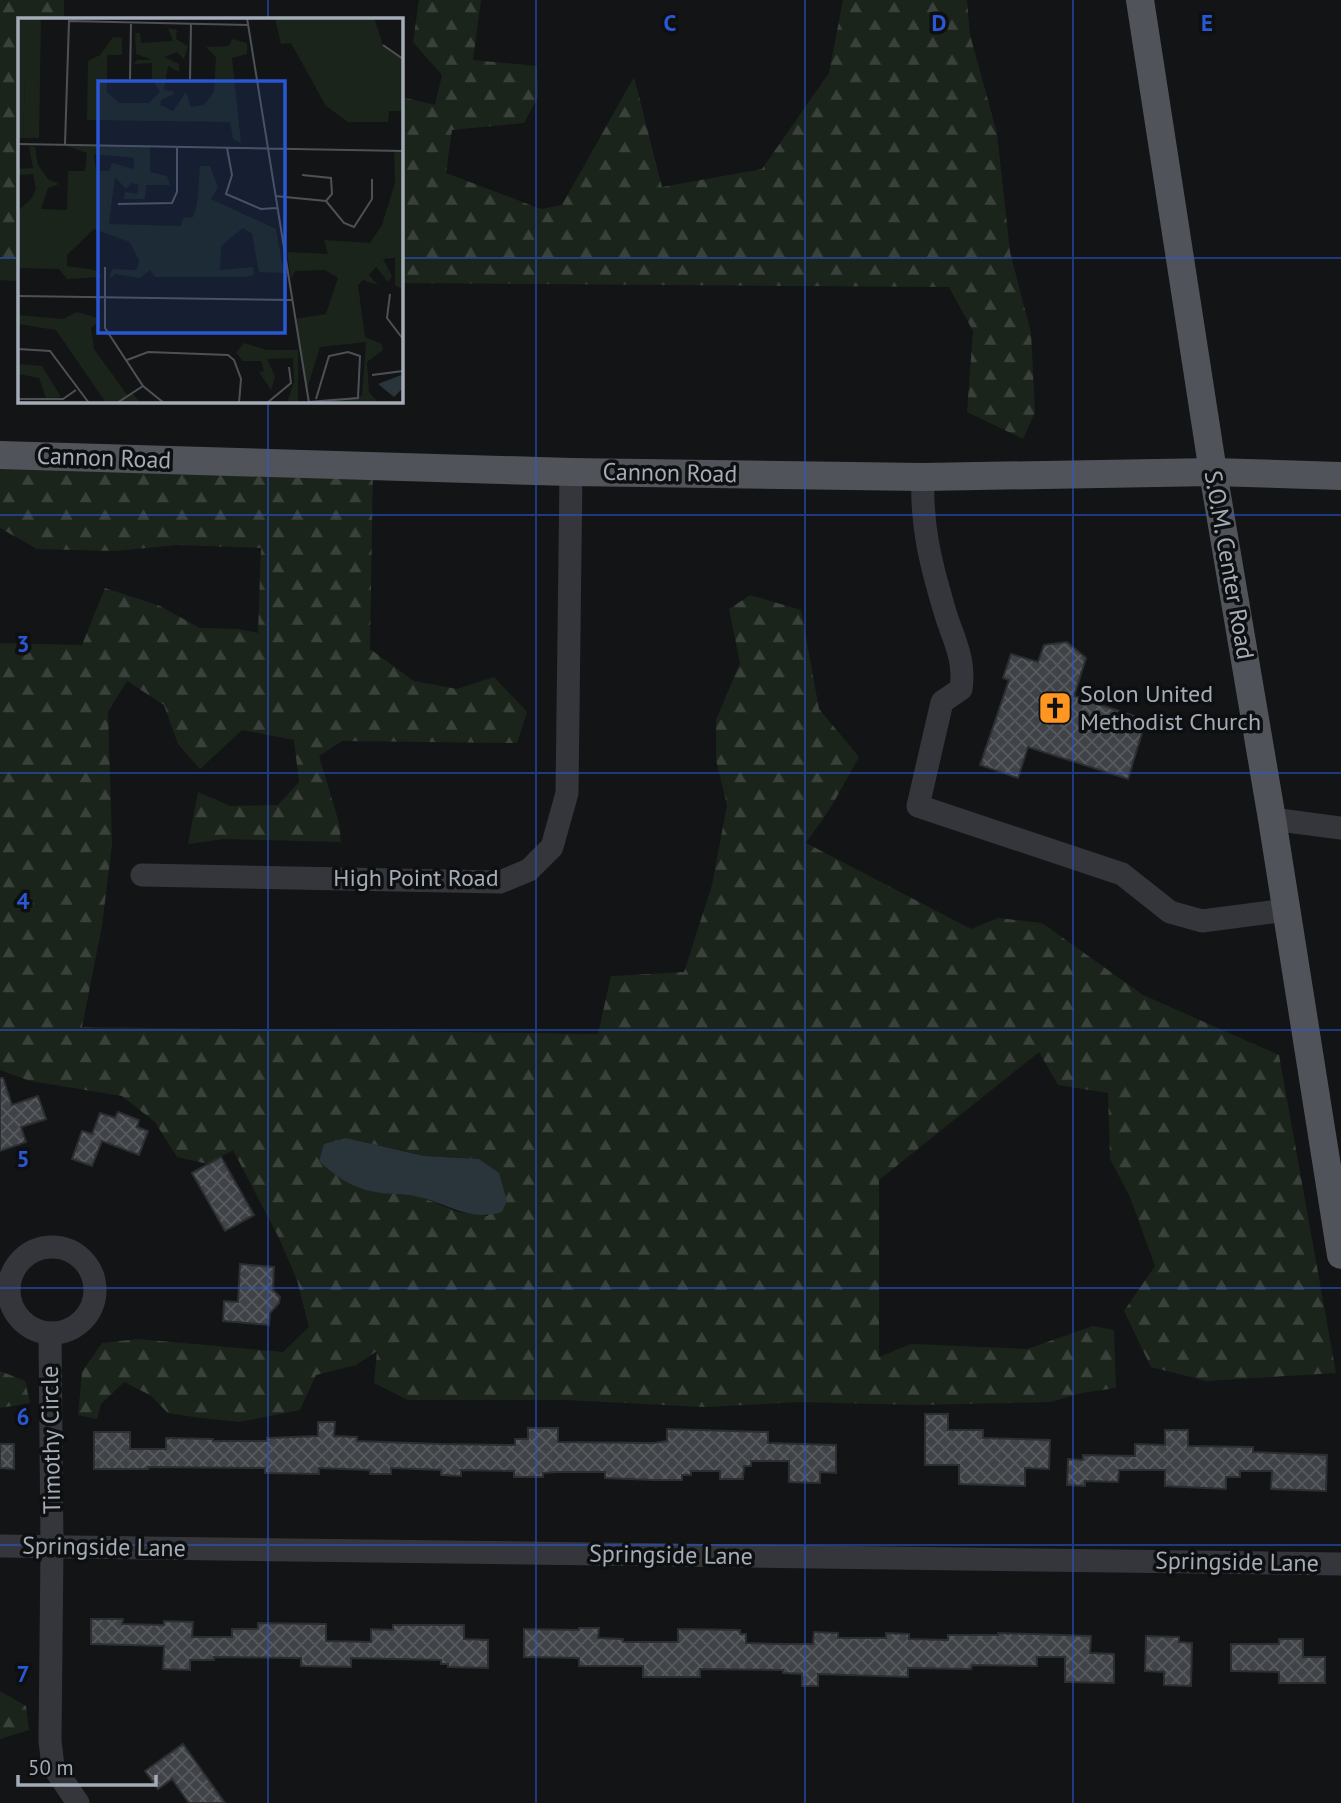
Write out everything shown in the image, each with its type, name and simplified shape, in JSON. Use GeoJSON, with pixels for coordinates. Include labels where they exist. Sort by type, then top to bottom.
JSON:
{"type":"FeatureCollection","features":[{"type":"Feature","properties":{"kind":"main road","name":"S.O.M. Center Road"},"geometry":{"type":"LineString","coordinates":[[1140,0],[1213,472],[1287,910],[1341,1255]]}},
{"type":"Feature","properties":{"kind":"main road","name":"Cannon Road"},"geometry":{"type":"LineString","coordinates":[[0,455],[571,472],[923,477],[1213,472],[1341,476]]}},
{"type":"Feature","properties":{"kind":"street","name":"High Point Road"},"geometry":{"type":"LineString","coordinates":[[142,875],[500,882],[529,870],[552,847],[568,793],[571,472]]}},
{"type":"Feature","properties":{"kind":"street"},"geometry":{"type":"LineString","coordinates":[[923,477],[922,509],[931,561],[964,670],[961,689],[942,702],[918,806],[1122,874],[1170,912],[1202,921],[1287,910]]}},
{"type":"Feature","properties":{"kind":"street"},"geometry":{"type":"LineString","coordinates":[[1272,819],[1341,828]]}},
{"type":"Feature","properties":{"kind":"street","name":"Timothy Circle"},"geometry":{"type":"LineString","coordinates":[[50,1333],[50,1741],[53,1766],[78,1803]]}},
{"type":"Feature","properties":{"kind":"street","name":"Springside Lane"},"geometry":{"type":"LineString","coordinates":[[0,1546],[1341,1564]]}},
{"type":"Feature","properties":{"kind":"green space"},"geometry":{"type":"Polygon","coordinates":[[[0,0],[64,0],[64,18],[18,18],[18,281],[0,280],[0,0]]]}},
{"type":"Feature","properties":{"kind":"green space"},"geometry":{"type":"Polygon","coordinates":[[[419,0],[481,0],[473,60],[537,66],[538,97],[524,123],[452,130],[446,173],[541,209],[562,205],[634,77],[662,187],[762,169],[829,73],[843,0],[967,0],[970,35],[997,133],[1010,252],[1031,333],[1035,412],[1023,439],[967,412],[973,331],[949,287],[402,283],[402,97],[435,105],[442,75],[413,42],[419,0]]]}},
{"type":"Feature","properties":{"kind":"green space"},"geometry":{"type":"Polygon","coordinates":[[[0,466],[373,466],[370,649],[414,681],[457,689],[494,677],[527,712],[517,743],[342,741],[319,756],[339,823],[341,842],[223,839],[188,844],[198,792],[230,806],[278,805],[299,782],[294,740],[242,730],[200,769],[178,744],[164,705],[127,681],[108,712],[112,844],[102,926],[82,1027],[598,1034],[611,976],[684,972],[712,885],[727,805],[716,760],[716,720],[740,663],[729,609],[750,595],[801,610],[819,709],[859,757],[831,807],[806,843],[971,929],[998,918],[1042,923],[1143,995],[1279,1055],[1336,1373],[1206,1381],[1151,1367],[1124,1311],[1155,1266],[1130,1197],[1110,1159],[1108,1093],[1058,1085],[1039,1052],[879,1180],[879,1357],[911,1344],[1027,1349],[1093,1326],[1114,1330],[1116,1388],[1081,1393],[1051,1402],[917,1405],[801,1402],[704,1407],[566,1400],[408,1400],[374,1383],[377,1351],[356,1365],[316,1375],[300,1410],[239,1422],[168,1413],[150,1395],[124,1382],[101,1404],[97,1419],[78,1415],[82,1372],[102,1343],[138,1339],[283,1352],[309,1327],[297,1280],[279,1238],[233,1150],[208,1164],[177,1157],[155,1122],[122,1096],[30,1081],[0,1070],[0,643],[82,645],[105,588],[160,606],[200,628],[237,629],[258,633],[261,548],[177,545],[115,551],[37,549],[0,528],[0,466]],[[346,1138],[373,1192],[418,1196],[458,1212],[488,1216],[499,1174],[479,1159],[424,1156],[346,1138]]]}},
{"type":"Feature","properties":{"kind":"green space"},"geometry":{"type":"Polygon","coordinates":[[[0,1371],[25,1381],[30,1403],[0,1408],[0,1371]]]}},
{"type":"Feature","properties":{"kind":"green space"},"geometry":{"type":"Polygon","coordinates":[[[0,1691],[26,1706],[29,1730],[0,1739],[0,1691]]]}},
{"type":"Feature","properties":{"kind":"shaded area"},"geometry":{"type":"Polygon","coordinates":[[[346,1138],[424,1156],[479,1159],[499,1173],[507,1201],[502,1212],[480,1215],[414,1196],[359,1188],[319,1161],[324,1144],[346,1138]]]}},
{"type":"Feature","properties":{"kind":"building","name":"Solon United Methodist Church"},"geometry":{"type":"Polygon","coordinates":[[[1067,642],[1086,658],[1074,696],[1146,720],[1128,779],[1028,747],[1018,778],[980,765],[1009,680],[1003,678],[1011,654],[1038,662],[1044,645],[1067,642]]]}},
{"type":"Feature","properties":{"kind":"building"},"geometry":{"type":"Polygon","coordinates":[[[0,1078],[3,1078],[12,1105],[38,1096],[46,1119],[21,1127],[26,1142],[0,1151],[0,1078]]]}},
{"type":"Feature","properties":{"kind":"building"},"geometry":{"type":"Polygon","coordinates":[[[118,1112],[139,1120],[137,1127],[148,1131],[139,1155],[102,1141],[92,1166],[72,1159],[82,1131],[92,1134],[100,1113],[115,1118],[118,1112]]]}},
{"type":"Feature","properties":{"kind":"building"},"geometry":{"type":"Polygon","coordinates":[[[221,1157],[254,1215],[225,1231],[192,1173],[221,1157]]]}},
{"type":"Feature","properties":{"kind":"building"},"geometry":{"type":"Polygon","coordinates":[[[240,1264],[274,1267],[273,1290],[280,1297],[279,1303],[270,1313],[269,1325],[223,1321],[224,1301],[238,1302],[240,1264]]]}},
{"type":"Feature","properties":{"kind":"building"},"geometry":{"type":"Polygon","coordinates":[[[925,1414],[948,1414],[948,1430],[983,1430],[983,1438],[1050,1440],[1049,1469],[1025,1468],[1025,1486],[959,1484],[959,1465],[925,1465],[925,1414]]]}},
{"type":"Feature","properties":{"kind":"building"},"geometry":{"type":"Polygon","coordinates":[[[318,1422],[335,1422],[334,1436],[357,1437],[357,1441],[441,1444],[515,1445],[515,1439],[528,1439],[528,1428],[558,1428],[558,1442],[654,1443],[667,1441],[667,1429],[768,1432],[768,1443],[836,1445],[836,1473],[820,1472],[820,1483],[789,1482],[789,1461],[751,1461],[751,1466],[744,1466],[743,1479],[720,1479],[720,1471],[691,1471],[691,1475],[682,1475],[682,1480],[605,1478],[605,1472],[557,1472],[543,1473],[543,1477],[514,1477],[514,1471],[461,1470],[461,1476],[441,1475],[441,1470],[391,1468],[391,1474],[370,1474],[370,1470],[319,1468],[319,1474],[265,1473],[265,1468],[94,1469],[94,1432],[130,1432],[130,1449],[166,1449],[166,1438],[267,1441],[267,1438],[318,1436],[318,1422]]]}},
{"type":"Feature","properties":{"kind":"building"},"geometry":{"type":"Polygon","coordinates":[[[1165,1430],[1188,1430],[1188,1446],[1253,1447],[1253,1452],[1327,1455],[1326,1491],[1271,1489],[1272,1471],[1240,1471],[1240,1477],[1226,1477],[1226,1489],[1165,1486],[1165,1470],[1119,1470],[1118,1482],[1085,1481],[1085,1486],[1067,1485],[1068,1459],[1083,1460],[1083,1455],[1135,1456],[1135,1444],[1165,1445],[1165,1430]]]}},
{"type":"Feature","properties":{"kind":"building"},"geometry":{"type":"Polygon","coordinates":[[[0,1444],[14,1444],[14,1469],[0,1468],[0,1444]]]}},
{"type":"Feature","properties":{"kind":"building"},"geometry":{"type":"Polygon","coordinates":[[[91,1619],[123,1619],[122,1624],[164,1625],[164,1621],[193,1622],[192,1637],[232,1637],[232,1629],[258,1629],[258,1623],[326,1624],[326,1641],[371,1642],[371,1629],[393,1630],[393,1625],[464,1625],[464,1639],[488,1640],[488,1668],[448,1667],[448,1664],[441,1664],[441,1660],[351,1658],[351,1667],[301,1666],[301,1658],[214,1657],[214,1660],[190,1660],[190,1670],[163,1669],[164,1646],[91,1644],[91,1619]]]}},
{"type":"Feature","properties":{"kind":"building"},"geometry":{"type":"Polygon","coordinates":[[[599,1628],[598,1638],[623,1639],[623,1642],[678,1642],[678,1629],[740,1630],[740,1634],[746,1634],[746,1643],[783,1644],[813,1644],[814,1632],[838,1633],[838,1638],[886,1638],[886,1633],[909,1634],[909,1639],[948,1640],[948,1635],[998,1633],[1091,1636],[1090,1653],[1114,1654],[1114,1683],[1065,1682],[1065,1657],[1037,1657],[1037,1666],[908,1668],[908,1677],[818,1674],[818,1686],[802,1686],[802,1674],[783,1673],[783,1670],[700,1669],[700,1677],[643,1677],[643,1666],[579,1666],[579,1658],[524,1657],[524,1629],[599,1628]]]}},
{"type":"Feature","properties":{"kind":"building"},"geometry":{"type":"Polygon","coordinates":[[[1146,1636],[1179,1637],[1179,1642],[1192,1643],[1191,1686],[1164,1685],[1164,1672],[1145,1671],[1146,1636]]]}},
{"type":"Feature","properties":{"kind":"building"},"geometry":{"type":"Polygon","coordinates":[[[1279,1639],[1303,1639],[1303,1657],[1325,1657],[1325,1683],[1279,1683],[1279,1672],[1231,1671],[1231,1644],[1279,1644],[1279,1639]]]}},
{"type":"Feature","properties":{"kind":"building"},"geometry":{"type":"Polygon","coordinates":[[[183,1744],[225,1803],[189,1803],[172,1779],[158,1789],[145,1771],[183,1744]]]}},
{"type":"Feature","properties":{"kind":"place","name":"Solon United Methodist Church"},"geometry":{"type":"Point","coordinates":[1055,708]}}]}
